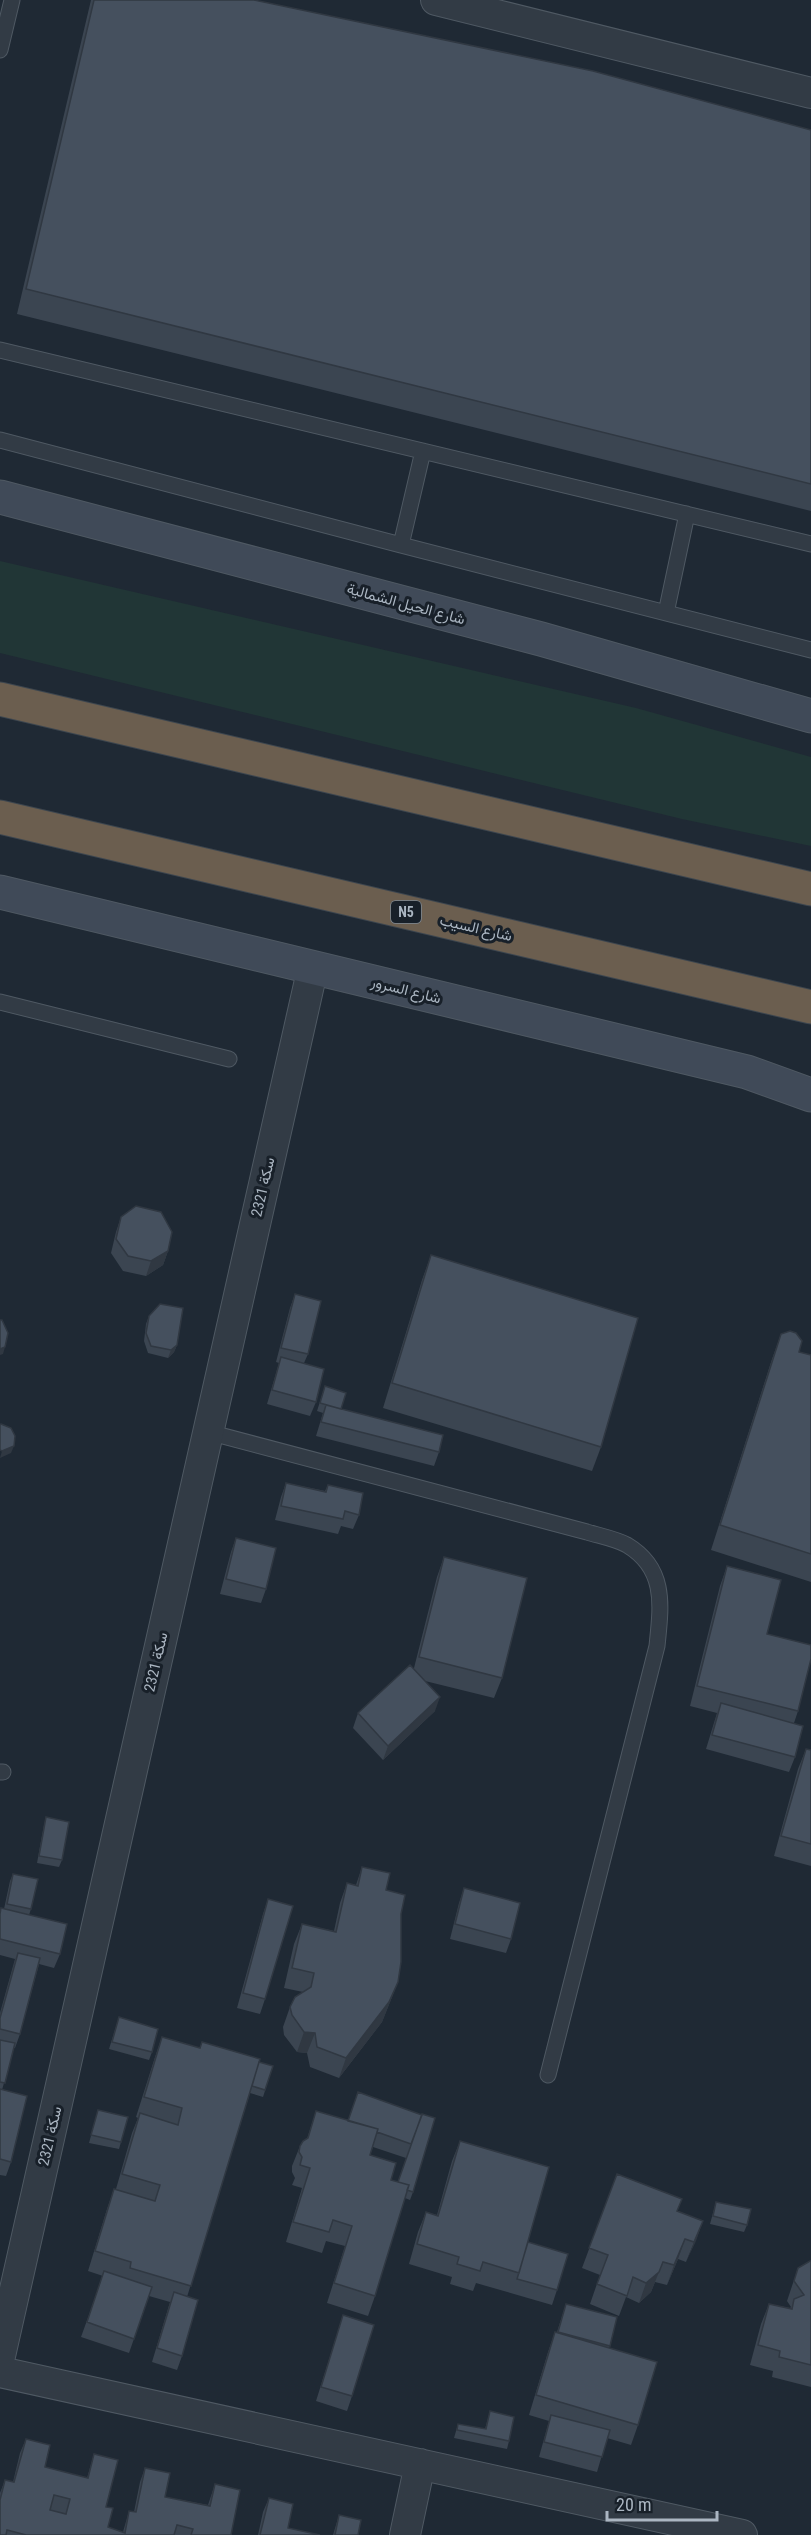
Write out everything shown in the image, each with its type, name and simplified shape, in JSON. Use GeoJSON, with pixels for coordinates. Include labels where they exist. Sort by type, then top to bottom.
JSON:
{"type":"FeatureCollection","features":[{"type":"Feature","properties":{"kind":"highway"},"geometry":{"type":"LineString","coordinates":[[0,699],[811,889]]}},
{"type":"Feature","properties":{"kind":"highway","name":"شارع السيب"},"geometry":{"type":"LineString","coordinates":[[0,817],[811,1007]]}},
{"type":"Feature","properties":{"kind":"street"},"geometry":{"type":"LineString","coordinates":[[436,0],[531,12],[811,93]]}},
{"type":"Feature","properties":{"kind":"street","name":"شارع الحيل الشمالية"},"geometry":{"type":"LineString","coordinates":[[0,497],[541,639],[811,716]]}},
{"type":"Feature","properties":{"kind":"street","name":"شارع السرور"},"geometry":{"type":"LineString","coordinates":[[0,892],[747,1072],[811,1095]]}},
{"type":"Feature","properties":{"kind":"street","name":"سكة 2321"},"geometry":{"type":"LineString","coordinates":[[0,2356],[313,967]]}},
{"type":"Feature","properties":{"kind":"street"},"geometry":{"type":"LineString","coordinates":[[0,2372],[742,2535]]}},
{"type":"Feature","properties":{"kind":"street"},"geometry":{"type":"LineString","coordinates":[[405,2535],[420,2464]]}},
{"type":"Feature","properties":{"kind":"lane"},"geometry":{"type":"LineString","coordinates":[[0,50],[12,0]]}},
{"type":"Feature","properties":{"kind":"lane"},"geometry":{"type":"LineString","coordinates":[[0,350],[811,544]]}},
{"type":"Feature","properties":{"kind":"lane"},"geometry":{"type":"LineString","coordinates":[[0,440],[811,650]]}},
{"type":"Feature","properties":{"kind":"lane"},"geometry":{"type":"LineString","coordinates":[[401,545],[423,451]]}},
{"type":"Feature","properties":{"kind":"lane"},"geometry":{"type":"LineString","coordinates":[[666,613],[687,514]]}},
{"type":"Feature","properties":{"kind":"lane"},"geometry":{"type":"LineString","coordinates":[[0,1002],[229,1059]]}},
{"type":"Feature","properties":{"kind":"lane"},"geometry":{"type":"LineString","coordinates":[[208,1432],[587,1532],[627,1545],[651,1566],[661,1598],[657,1646],[548,2075]]}},
{"type":"Feature","properties":{"kind":"green space"},"geometry":{"type":"Polygon","coordinates":[[[0,561],[636,708],[811,757],[811,846],[682,819],[0,653],[0,561]]]}},
{"type":"Feature","properties":{"kind":"building"},"geometry":{"type":"Polygon","coordinates":[[[94,0],[254,0],[593,71],[811,130],[811,484],[26,289],[94,0]]]}},
{"type":"Feature","properties":{"kind":"building"},"geometry":{"type":"Polygon","coordinates":[[[136,1206],[161,1212],[172,1232],[168,1251],[151,1261],[128,1256],[116,1239],[121,1217],[136,1206]]]}},
{"type":"Feature","properties":{"kind":"building"},"geometry":{"type":"Polygon","coordinates":[[[431,1255],[638,1318],[601,1447],[392,1383],[431,1255]]]}},
{"type":"Feature","properties":{"kind":"building"},"geometry":{"type":"Polygon","coordinates":[[[295,1294],[321,1301],[308,1354],[281,1348],[295,1294]]]}},
{"type":"Feature","properties":{"kind":"building"},"geometry":{"type":"Polygon","coordinates":[[[160,1304],[183,1308],[177,1345],[171,1350],[151,1346],[146,1333],[149,1316],[160,1304]]]}},
{"type":"Feature","properties":{"kind":"building"},"geometry":{"type":"Polygon","coordinates":[[[0,1320],[8,1333],[5,1347],[0,1349],[0,1320]]]}},
{"type":"Feature","properties":{"kind":"building"},"geometry":{"type":"Polygon","coordinates":[[[790,1331],[796,1333],[802,1341],[799,1352],[811,1355],[811,1554],[720,1525],[781,1334],[790,1331]]]}},
{"type":"Feature","properties":{"kind":"building"},"geometry":{"type":"Polygon","coordinates":[[[281,1357],[324,1369],[316,1402],[272,1390],[281,1357]]]}},
{"type":"Feature","properties":{"kind":"building"},"geometry":{"type":"Polygon","coordinates":[[[325,1386],[346,1393],[341,1409],[320,1403],[325,1386]]]}},
{"type":"Feature","properties":{"kind":"building"},"geometry":{"type":"Polygon","coordinates":[[[326,1405],[443,1435],[439,1452],[321,1422],[326,1405]]]}},
{"type":"Feature","properties":{"kind":"building"},"geometry":{"type":"Polygon","coordinates":[[[1,1424],[11,1428],[15,1436],[14,1446],[2,1451],[0,1450],[1,1424]]]}},
{"type":"Feature","properties":{"kind":"building"},"geometry":{"type":"Polygon","coordinates":[[[286,1483],[326,1492],[328,1485],[363,1493],[359,1515],[345,1511],[343,1519],[281,1506],[286,1483]]]}},
{"type":"Feature","properties":{"kind":"building"},"geometry":{"type":"Polygon","coordinates":[[[236,1538],[276,1548],[266,1589],[226,1579],[236,1538]]]}},
{"type":"Feature","properties":{"kind":"building"},"geometry":{"type":"Polygon","coordinates":[[[444,1557],[527,1578],[502,1678],[419,1657],[444,1557]]]}},
{"type":"Feature","properties":{"kind":"building"},"geometry":{"type":"Polygon","coordinates":[[[727,1566],[781,1580],[767,1634],[811,1645],[811,1659],[798,1711],[697,1686],[727,1566]]]}},
{"type":"Feature","properties":{"kind":"building"},"geometry":{"type":"Polygon","coordinates":[[[410,1665],[440,1697],[388,1746],[358,1713],[410,1665]]]}},
{"type":"Feature","properties":{"kind":"building"},"geometry":{"type":"Polygon","coordinates":[[[721,1703],[803,1726],[795,1757],[712,1735],[721,1703]]]}},
{"type":"Feature","properties":{"kind":"building"},"geometry":{"type":"Polygon","coordinates":[[[806,1749],[811,1750],[811,1844],[781,1836],[806,1749]]]}},
{"type":"Feature","properties":{"kind":"building"},"geometry":{"type":"Polygon","coordinates":[[[46,1817],[69,1822],[62,1860],[39,1856],[46,1817]]]}},
{"type":"Feature","properties":{"kind":"building"},"geometry":{"type":"Polygon","coordinates":[[[362,1867],[390,1873],[386,1890],[405,1895],[401,1914],[401,1962],[398,1982],[389,2002],[346,2058],[317,2047],[315,2033],[304,2032],[292,2015],[290,2007],[295,1997],[311,1987],[314,1973],[292,1968],[302,1924],[336,1932],[347,1883],[358,1886],[362,1867]]]}},
{"type":"Feature","properties":{"kind":"building"},"geometry":{"type":"Polygon","coordinates":[[[13,1874],[38,1879],[31,1909],[7,1904],[13,1874]]]}},
{"type":"Feature","properties":{"kind":"building"},"geometry":{"type":"Polygon","coordinates":[[[464,1888],[520,1903],[511,1939],[455,1924],[464,1888]]]}},
{"type":"Feature","properties":{"kind":"building"},"geometry":{"type":"Polygon","coordinates":[[[268,1899],[293,1906],[265,1999],[243,1993],[268,1899]]]}},
{"type":"Feature","properties":{"kind":"building"},"geometry":{"type":"Polygon","coordinates":[[[1,1908],[67,1924],[60,1954],[0,1939],[1,1908]]]}},
{"type":"Feature","properties":{"kind":"building"},"geometry":{"type":"Polygon","coordinates":[[[18,1953],[40,1958],[20,2034],[0,2029],[0,2018],[18,1953]]]}},
{"type":"Feature","properties":{"kind":"building"},"geometry":{"type":"Polygon","coordinates":[[[119,2017],[158,2029],[152,2052],[112,2042],[119,2017]]]}},
{"type":"Feature","properties":{"kind":"building"},"geometry":{"type":"Polygon","coordinates":[[[162,2037],[200,2048],[202,2042],[260,2059],[191,2286],[130,2268],[131,2262],[95,2251],[114,2189],[155,2201],[160,2185],[122,2174],[140,2113],[178,2125],[182,2108],[144,2097],[162,2037]]]}},
{"type":"Feature","properties":{"kind":"building"},"geometry":{"type":"Polygon","coordinates":[[[0,2040],[15,2043],[5,2083],[0,2082],[0,2040]]]}},
{"type":"Feature","properties":{"kind":"building"},"geometry":{"type":"Polygon","coordinates":[[[259,2062],[273,2066],[265,2090],[252,2086],[259,2062]]]}},
{"type":"Feature","properties":{"kind":"building"},"geometry":{"type":"Polygon","coordinates":[[[0,2089],[27,2096],[11,2162],[0,2159],[0,2089]]]}},
{"type":"Feature","properties":{"kind":"building"},"geometry":{"type":"Polygon","coordinates":[[[358,2092],[422,2115],[411,2144],[377,2132],[378,2129],[348,2121],[358,2092]]]}},
{"type":"Feature","properties":{"kind":"building"},"geometry":{"type":"Polygon","coordinates":[[[98,2110],[128,2117],[121,2142],[91,2135],[98,2110]]]}},
{"type":"Feature","properties":{"kind":"building"},"geometry":{"type":"Polygon","coordinates":[[[316,2111],[378,2129],[370,2155],[396,2163],[391,2180],[409,2185],[375,2296],[334,2283],[352,2226],[333,2220],[329,2232],[293,2222],[310,2168],[300,2165],[302,2157],[299,2152],[300,2146],[308,2138],[316,2111]]]}},
{"type":"Feature","properties":{"kind":"building"},"geometry":{"type":"Polygon","coordinates":[[[422,2114],[435,2118],[413,2192],[407,2190],[409,2185],[398,2182],[422,2114]]]}},
{"type":"Feature","properties":{"kind":"building"},"geometry":{"type":"Polygon","coordinates":[[[460,2141],[549,2167],[519,2273],[483,2262],[480,2271],[457,2264],[459,2257],[417,2244],[426,2212],[438,2216],[460,2141]]]}},
{"type":"Feature","properties":{"kind":"building"},"geometry":{"type":"Polygon","coordinates":[[[617,2174],[682,2199],[677,2211],[703,2221],[694,2242],[685,2239],[674,2265],[663,2262],[659,2272],[646,2283],[633,2277],[627,2296],[597,2284],[608,2255],[589,2248],[617,2174]]]}},
{"type":"Feature","properties":{"kind":"building"},"geometry":{"type":"Polygon","coordinates":[[[716,2202],[751,2209],[747,2225],[713,2216],[716,2202]]]}},
{"type":"Feature","properties":{"kind":"building"},"geometry":{"type":"Polygon","coordinates":[[[528,2242],[568,2254],[557,2290],[517,2279],[528,2242]]]}},
{"type":"Feature","properties":{"kind":"building"},"geometry":{"type":"Polygon","coordinates":[[[810,2261],[811,2365],[779,2357],[780,2351],[758,2345],[769,2304],[792,2309],[794,2299],[804,2295],[794,2281],[798,2268],[810,2261]]]}},
{"type":"Feature","properties":{"kind":"building"},"geometry":{"type":"Polygon","coordinates":[[[104,2271],[152,2287],[134,2339],[87,2322],[104,2271]]]}},
{"type":"Feature","properties":{"kind":"building"},"geometry":{"type":"Polygon","coordinates":[[[174,2292],[198,2300],[182,2356],[157,2348],[174,2292]]]}},
{"type":"Feature","properties":{"kind":"building"},"geometry":{"type":"Polygon","coordinates":[[[566,2304],[617,2317],[610,2346],[558,2332],[566,2304]]]}},
{"type":"Feature","properties":{"kind":"building"},"geometry":{"type":"Polygon","coordinates":[[[343,2315],[374,2325],[352,2396],[321,2387],[343,2315]]]}},
{"type":"Feature","properties":{"kind":"building"},"geometry":{"type":"Polygon","coordinates":[[[555,2332],[657,2362],[638,2425],[536,2395],[555,2332]]]}},
{"type":"Feature","properties":{"kind":"building"},"geometry":{"type":"Polygon","coordinates":[[[490,2411],[514,2417],[509,2441],[457,2430],[458,2424],[486,2429],[490,2411]]]}},
{"type":"Feature","properties":{"kind":"building"},"geometry":{"type":"Polygon","coordinates":[[[551,2415],[610,2430],[602,2457],[544,2442],[551,2415]]]}},
{"type":"Feature","properties":{"kind":"building"},"geometry":{"type":"Polygon","coordinates":[[[26,2439],[50,2445],[45,2467],[88,2478],[94,2454],[118,2460],[106,2507],[113,2508],[108,2527],[125,2533],[129,2511],[136,2512],[145,2468],[170,2473],[165,2497],[210,2506],[215,2484],[240,2490],[231,2535],[191,2535],[193,2529],[177,2525],[174,2535],[26,2535],[7,2530],[6,2535],[0,2535],[0,2500],[5,2480],[14,2482],[26,2439]],[[54,2495],[50,2510],[66,2514],[70,2499],[54,2495]]]}},
{"type":"Feature","properties":{"kind":"building"},"geometry":{"type":"Polygon","coordinates":[[[269,2498],[293,2504],[288,2528],[320,2535],[260,2535],[269,2498]]]}},
{"type":"Feature","properties":{"kind":"building"},"geometry":{"type":"Polygon","coordinates":[[[339,2515],[361,2520],[358,2535],[335,2535],[339,2515]]]}}]}
